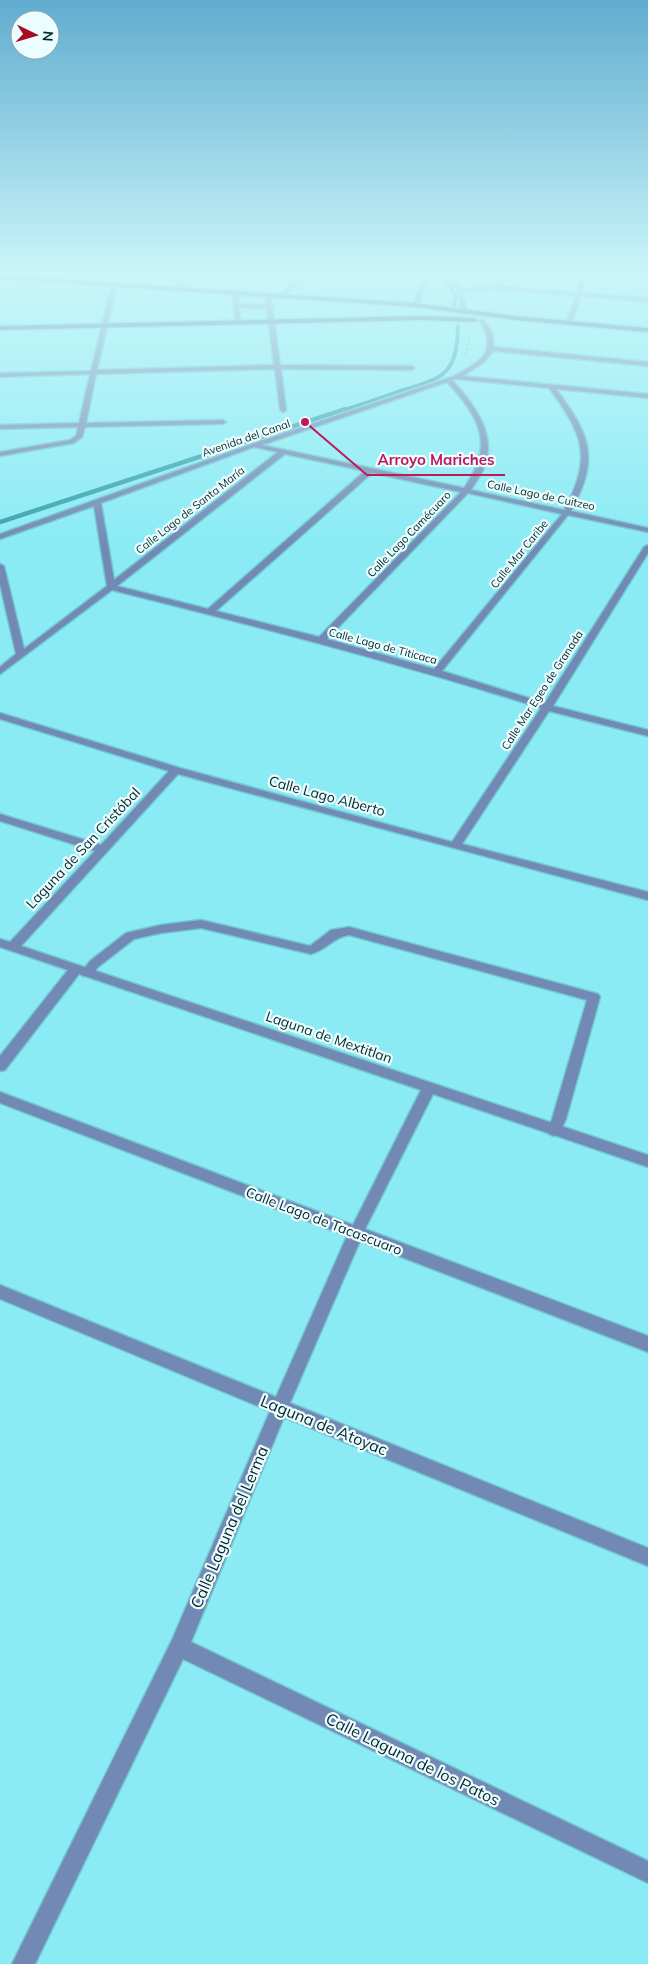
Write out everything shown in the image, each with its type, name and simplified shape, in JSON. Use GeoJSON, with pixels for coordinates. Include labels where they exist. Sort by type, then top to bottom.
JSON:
{"type":"FeatureCollection","features":[{"type":"Feature","properties":{"kind":"street"},"geometry":{"type":"LineString","coordinates":[[0,454],[72,442],[79,437],[96,363]]}},
{"type":"Feature","properties":{"kind":"street"},"geometry":{"type":"LineString","coordinates":[[278,363],[283,410]]}},
{"type":"Feature","properties":{"kind":"street","name":"Avenida del Canal"},"geometry":{"type":"LineString","coordinates":[[0,537],[254,445],[448,380],[478,363]]}},
{"type":"Feature","properties":{"kind":"street"},"geometry":{"type":"LineString","coordinates":[[634,363],[648,364]]}},
{"type":"Feature","properties":{"kind":"street"},"geometry":{"type":"LineString","coordinates":[[0,375],[279,367],[412,368]]}},
{"type":"Feature","properties":{"kind":"street"},"geometry":{"type":"LineString","coordinates":[[456,377],[648,396]]}},
{"type":"Feature","properties":{"kind":"street","name":"Calle Lago Camécuaro"},"geometry":{"type":"LineString","coordinates":[[321,640],[466,491],[480,468],[485,449],[484,434],[479,419],[468,401],[448,380]]}},
{"type":"Feature","properties":{"kind":"street","name":"Calle Mar Caribe"},"geometry":{"type":"LineString","coordinates":[[436,672],[567,512],[580,492],[585,477],[586,454],[581,430],[551,386]]}},
{"type":"Feature","properties":{"kind":"street"},"geometry":{"type":"LineString","coordinates":[[0,426],[223,422]]}},
{"type":"Feature","properties":{"kind":"street","name":"Calle Lago de Cuitzeo"},"geometry":{"type":"LineString","coordinates":[[254,445],[648,530]]}},
{"type":"Feature","properties":{"kind":"street","name":"Calle Lago de Santa María"},"geometry":{"type":"LineString","coordinates":[[0,671],[111,587],[283,452]]}},
{"type":"Feature","properties":{"kind":"street"},"geometry":{"type":"LineString","coordinates":[[208,613],[370,471]]}},
{"type":"Feature","properties":{"kind":"street"},"geometry":{"type":"LineString","coordinates":[[97,501],[111,587]]}},
{"type":"Feature","properties":{"kind":"street","name":"Calle Mar Egeo de Granada"},"geometry":{"type":"LineString","coordinates":[[455,846],[547,707],[648,547]]}},
{"type":"Feature","properties":{"kind":"street"},"geometry":{"type":"LineString","coordinates":[[0,566],[21,655]]}},
{"type":"Feature","properties":{"kind":"street","name":"Calle Lago de Titicaca"},"geometry":{"type":"LineString","coordinates":[[111,587],[321,640],[436,672],[547,707],[648,733]]}},
{"type":"Feature","properties":{"kind":"street","name":"Calle Lago Alberto"},"geometry":{"type":"LineString","coordinates":[[0,716],[176,770],[648,896]]}},
{"type":"Feature","properties":{"kind":"street","name":"Laguna de San Cristóbal"},"geometry":{"type":"LineString","coordinates":[[6,945],[102,849],[176,770]]}},
{"type":"Feature","properties":{"kind":"street"},"geometry":{"type":"LineString","coordinates":[[0,818],[102,849]]}},
{"type":"Feature","properties":{"kind":"street"},"geometry":{"type":"LineString","coordinates":[[0,1066],[82,971],[130,936],[161,929],[202,924],[311,950],[319,947],[335,933],[349,931],[594,997],[559,1119],[554,1130]]}},
{"type":"Feature","properties":{"kind":"street","name":"Laguna de Mextitlan"},"geometry":{"type":"LineString","coordinates":[[6,945],[648,1161]]}},
{"type":"Feature","properties":{"kind":"street","name":"Calle Laguna del Lerma"},"geometry":{"type":"LineString","coordinates":[[23,1964],[179,1646],[356,1233],[429,1088]]}},
{"type":"Feature","properties":{"kind":"street","name":"Calle Lago de Tacascuaro"},"geometry":{"type":"LineString","coordinates":[[0,1097],[648,1344]]}},
{"type":"Feature","properties":{"kind":"street","name":"Laguna de Atoyac"},"geometry":{"type":"LineString","coordinates":[[0,1292],[648,1557]]}},
{"type":"Feature","properties":{"kind":"street","name":"Calle Laguna de los Patos"},"geometry":{"type":"LineString","coordinates":[[179,1646],[648,1872]]}},
{"type":"Feature","properties":{"kind":"waterway"},"geometry":{"type":"LineString","coordinates":[[342,411],[437,378],[445,372],[452,363]]}},
{"type":"Feature","properties":{"kind":"waterway"},"geometry":{"type":"LineString","coordinates":[[0,522],[346,409]]}},
{"type":"Feature","properties":{"kind":"place","name":"Arroyo Mariches"},"geometry":{"type":"Point","coordinates":[305,422]}}]}
